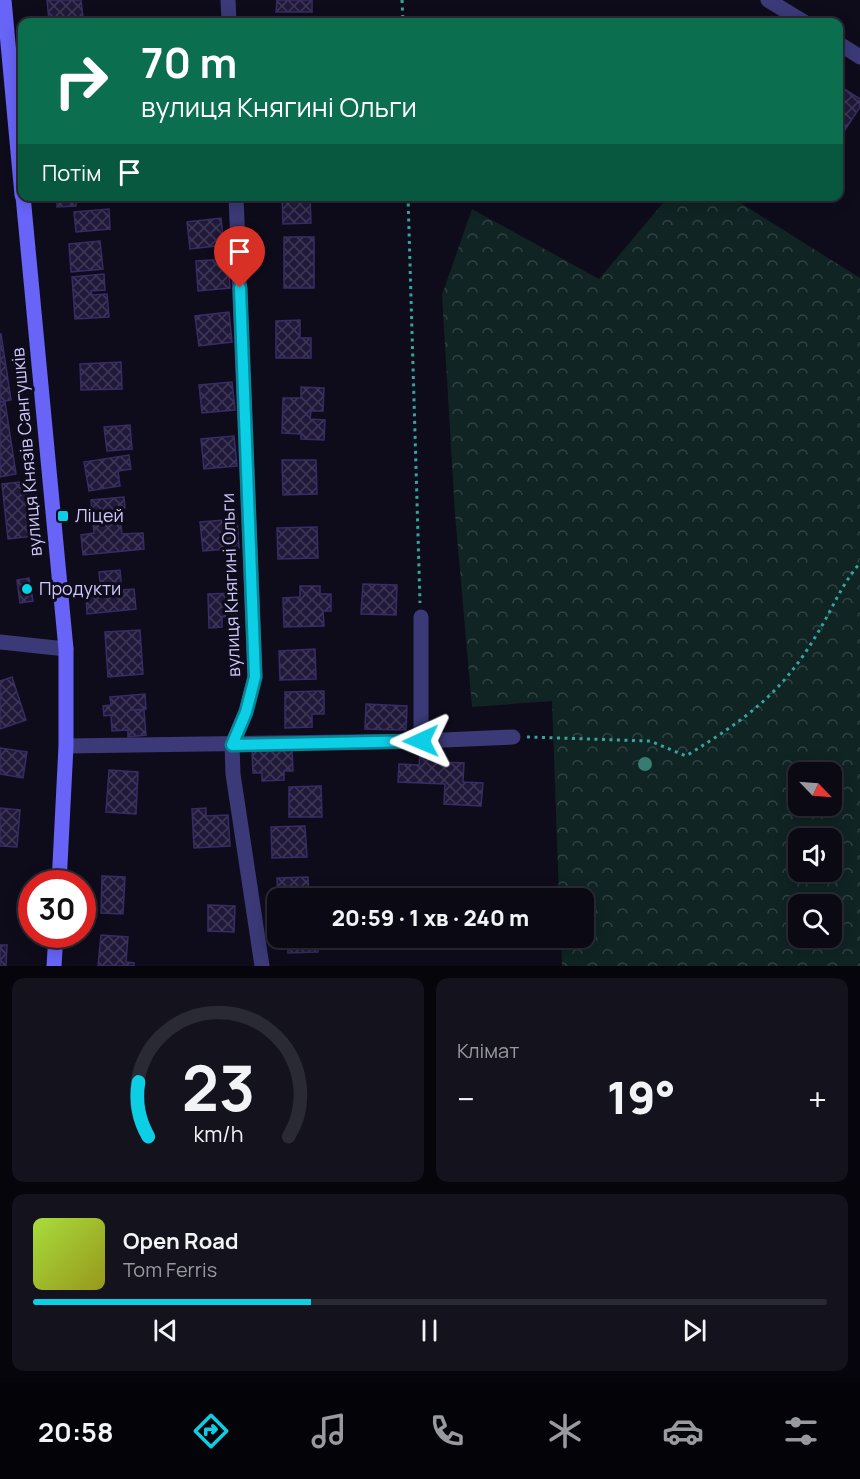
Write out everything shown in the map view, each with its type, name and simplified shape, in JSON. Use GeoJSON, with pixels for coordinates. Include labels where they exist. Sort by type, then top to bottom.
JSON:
{"type":"FeatureCollection","features":[{"type":"Feature","properties":{"kind":"main road","name":"вулиця Князів Сангушків"},"geometry":{"type":"LineString","coordinates":[[4,0],[18,144]]}},
{"type":"Feature","properties":{"kind":"main road","name":"вулиця Князів Сангушків"},"geometry":{"type":"LineString","coordinates":[[23,201],[66,649],[66,746],[60,870]]}},
{"type":"Feature","properties":{"kind":"main road"},"geometry":{"type":"LineString","coordinates":[[54,966],[55,948]]}},
{"type":"Feature","properties":{"kind":"street"},"geometry":{"type":"LineString","coordinates":[[228,0],[229,18]]}},
{"type":"Feature","properties":{"kind":"street"},"geometry":{"type":"LineString","coordinates":[[768,0],[797,18]]}},
{"type":"Feature","properties":{"kind":"street"},"geometry":{"type":"LineString","coordinates":[[843,46],[860,57]]}},
{"type":"Feature","properties":{"kind":"street","name":"вулиця Княгині Ольги"},"geometry":{"type":"LineString","coordinates":[[236,201],[255,677],[246,712],[232,745],[233,774],[262,966]]}},
{"type":"Feature","properties":{"kind":"street"},"geometry":{"type":"LineString","coordinates":[[421,617],[421,741]]}},
{"type":"Feature","properties":{"kind":"street"},"geometry":{"type":"LineString","coordinates":[[0,642],[66,649]]}},
{"type":"Feature","properties":{"kind":"street"},"geometry":{"type":"LineString","coordinates":[[66,746],[232,745],[513,737]]}},
{"type":"Feature","properties":{"kind":"path"},"geometry":{"type":"LineString","coordinates":[[402,0],[403,18]]}},
{"type":"Feature","properties":{"kind":"path"},"geometry":{"type":"LineString","coordinates":[[408,201],[421,617]]}},
{"type":"Feature","properties":{"kind":"path"},"geometry":{"type":"LineString","coordinates":[[513,737],[650,741],[686,756],[735,725],[778,690],[817,635],[845,581],[860,563]]}},
{"type":"Feature","properties":{"kind":"green space"},"geometry":{"type":"Polygon","coordinates":[[[665,201],[737,201],[860,278],[860,966],[562,966],[561,948],[594,948],[594,888],[559,888],[552,701],[472,707],[455,514],[442,295],[472,209],[599,279],[665,201]]]}},
{"type":"Feature","properties":{"kind":"building"},"geometry":{"type":"Polygon","coordinates":[[[47,0],[81,0],[83,17],[49,18],[47,0]]]}},
{"type":"Feature","properties":{"kind":"building"},"geometry":{"type":"Polygon","coordinates":[[[277,0],[312,0],[312,12],[276,12],[277,0]]]}},
{"type":"Feature","properties":{"kind":"building"},"geometry":{"type":"Polygon","coordinates":[[[843,88],[860,99],[860,107],[843,133],[843,88]]]}},
{"type":"Feature","properties":{"kind":"building"},"geometry":{"type":"Polygon","coordinates":[[[57,201],[76,201],[76,206],[57,207],[57,201]]]}},
{"type":"Feature","properties":{"kind":"building"},"geometry":{"type":"Polygon","coordinates":[[[282,201],[310,201],[311,223],[283,224],[282,201]]]}},
{"type":"Feature","properties":{"kind":"building"},"geometry":{"type":"Polygon","coordinates":[[[109,209],[110,229],[76,232],[74,212],[109,209]]]}},
{"type":"Feature","properties":{"kind":"building"},"geometry":{"type":"Polygon","coordinates":[[[221,218],[224,245],[190,249],[187,222],[221,218]]]}},
{"type":"Feature","properties":{"kind":"building"},"geometry":{"type":"Polygon","coordinates":[[[284,237],[314,237],[314,288],[284,288],[284,237]]]}},
{"type":"Feature","properties":{"kind":"building"},"geometry":{"type":"Polygon","coordinates":[[[100,241],[103,269],[71,272],[69,244],[100,241]]]}},
{"type":"Feature","properties":{"kind":"building"},"geometry":{"type":"Polygon","coordinates":[[[228,259],[230,288],[198,291],[196,261],[228,259]]]}},
{"type":"Feature","properties":{"kind":"building"},"geometry":{"type":"Polygon","coordinates":[[[104,274],[105,290],[91,291],[92,295],[107,294],[109,317],[75,319],[72,277],[104,274]]]}},
{"type":"Feature","properties":{"kind":"building"},"geometry":{"type":"Polygon","coordinates":[[[229,312],[232,342],[199,346],[195,316],[229,312]]]}},
{"type":"Feature","properties":{"kind":"building"},"geometry":{"type":"Polygon","coordinates":[[[300,320],[300,338],[311,338],[311,358],[276,358],[276,321],[300,320]]]}},
{"type":"Feature","properties":{"kind":"building"},"geometry":{"type":"Polygon","coordinates":[[[0,334],[11,400],[0,402],[0,334]]]}},
{"type":"Feature","properties":{"kind":"building"},"geometry":{"type":"Polygon","coordinates":[[[121,362],[122,389],[81,390],[80,364],[121,362]]]}},
{"type":"Feature","properties":{"kind":"building"},"geometry":{"type":"Polygon","coordinates":[[[232,382],[235,410],[202,413],[199,385],[232,382]]]}},
{"type":"Feature","properties":{"kind":"building"},"geometry":{"type":"Polygon","coordinates":[[[301,387],[324,388],[323,411],[311,411],[310,419],[325,420],[324,440],[301,439],[301,434],[282,433],[283,398],[301,398],[301,387]]]}},
{"type":"Feature","properties":{"kind":"building"},"geometry":{"type":"Polygon","coordinates":[[[0,402],[5,402],[16,474],[0,477],[0,402]]]}},
{"type":"Feature","properties":{"kind":"building"},"geometry":{"type":"Polygon","coordinates":[[[130,425],[132,449],[107,451],[104,427],[130,425]]]}},
{"type":"Feature","properties":{"kind":"building"},"geometry":{"type":"Polygon","coordinates":[[[234,436],[237,466],[204,469],[201,439],[234,436]]]}},
{"type":"Feature","properties":{"kind":"building"},"geometry":{"type":"Polygon","coordinates":[[[129,455],[131,469],[118,471],[120,486],[89,491],[84,462],[129,455]]]}},
{"type":"Feature","properties":{"kind":"building"},"geometry":{"type":"Polygon","coordinates":[[[282,460],[316,460],[317,494],[283,495],[282,460]]]}},
{"type":"Feature","properties":{"kind":"building"},"geometry":{"type":"Polygon","coordinates":[[[30,481],[35,536],[8,539],[2,484],[30,481]]]}},
{"type":"Feature","properties":{"kind":"building"},"geometry":{"type":"Polygon","coordinates":[[[124,497],[125,508],[119,508],[122,534],[143,533],[144,549],[83,555],[81,535],[94,533],[91,500],[124,497]]]}},
{"type":"Feature","properties":{"kind":"building"},"geometry":{"type":"Polygon","coordinates":[[[237,519],[239,548],[203,551],[200,522],[237,519]]]}},
{"type":"Feature","properties":{"kind":"building"},"geometry":{"type":"Polygon","coordinates":[[[317,527],[318,558],[278,559],[277,528],[317,527]]]}},
{"type":"Feature","properties":{"kind":"building"},"geometry":{"type":"Polygon","coordinates":[[[120,570],[122,590],[134,589],[136,609],[87,614],[86,593],[101,592],[99,572],[120,570]]]}},
{"type":"Feature","properties":{"kind":"building"},"geometry":{"type":"Polygon","coordinates":[[[29,578],[33,601],[20,603],[17,580],[29,578]]]}},
{"type":"Feature","properties":{"kind":"building"},"geometry":{"type":"Polygon","coordinates":[[[363,584],[397,585],[396,615],[361,614],[363,584]]]}},
{"type":"Feature","properties":{"kind":"building"},"geometry":{"type":"Polygon","coordinates":[[[300,586],[320,586],[320,594],[331,594],[331,611],[323,611],[324,626],[284,627],[283,598],[300,597],[300,586]]]}},
{"type":"Feature","properties":{"kind":"building"},"geometry":{"type":"Polygon","coordinates":[[[236,593],[237,616],[222,617],[222,627],[209,628],[208,594],[236,593]]]}},
{"type":"Feature","properties":{"kind":"building"},"geometry":{"type":"Polygon","coordinates":[[[140,630],[143,674],[108,677],[105,632],[140,630]]]}},
{"type":"Feature","properties":{"kind":"building"},"geometry":{"type":"Polygon","coordinates":[[[315,649],[316,679],[280,680],[279,651],[315,649]]]}},
{"type":"Feature","properties":{"kind":"building"},"geometry":{"type":"Polygon","coordinates":[[[12,677],[26,720],[0,729],[0,681],[12,677]]]}},
{"type":"Feature","properties":{"kind":"building"},"geometry":{"type":"Polygon","coordinates":[[[324,691],[324,714],[312,714],[312,727],[285,728],[285,692],[324,691]]]}},
{"type":"Feature","properties":{"kind":"building"},"geometry":{"type":"Polygon","coordinates":[[[145,694],[146,709],[131,710],[144,710],[146,735],[128,737],[128,730],[112,731],[111,715],[104,716],[103,706],[111,705],[110,697],[145,694]]]}},
{"type":"Feature","properties":{"kind":"building"},"geometry":{"type":"Polygon","coordinates":[[[366,704],[407,706],[406,730],[365,729],[366,704]]]}},
{"type":"Feature","properties":{"kind":"building"},"geometry":{"type":"Polygon","coordinates":[[[0,748],[27,752],[23,778],[0,774],[0,748]]]}},
{"type":"Feature","properties":{"kind":"building"},"geometry":{"type":"Polygon","coordinates":[[[292,749],[293,771],[284,771],[284,780],[262,781],[262,773],[253,773],[252,751],[292,749]]]}},
{"type":"Feature","properties":{"kind":"building"},"geometry":{"type":"Polygon","coordinates":[[[420,753],[442,754],[442,762],[464,763],[463,782],[483,783],[481,806],[444,804],[445,784],[398,782],[399,764],[419,765],[420,753]]]}},
{"type":"Feature","properties":{"kind":"building"},"geometry":{"type":"Polygon","coordinates":[[[109,770],[138,772],[136,814],[106,812],[109,770]]]}},
{"type":"Feature","properties":{"kind":"building"},"geometry":{"type":"Polygon","coordinates":[[[321,786],[322,817],[289,817],[289,787],[321,786]]]}},
{"type":"Feature","properties":{"kind":"building"},"geometry":{"type":"Polygon","coordinates":[[[0,808],[20,810],[17,847],[0,846],[0,808]]]}},
{"type":"Feature","properties":{"kind":"building"},"geometry":{"type":"Polygon","coordinates":[[[206,808],[206,816],[228,815],[230,846],[194,848],[192,809],[206,808]]]}},
{"type":"Feature","properties":{"kind":"building"},"geometry":{"type":"Polygon","coordinates":[[[305,826],[307,857],[272,858],[271,827],[305,826]]]}},
{"type":"Feature","properties":{"kind":"building"},"geometry":{"type":"Polygon","coordinates":[[[102,876],[125,877],[123,914],[101,913],[102,876]]]}},
{"type":"Feature","properties":{"kind":"building"},"geometry":{"type":"Polygon","coordinates":[[[308,877],[309,888],[278,888],[277,878],[308,877]]]}},
{"type":"Feature","properties":{"kind":"building"},"geometry":{"type":"Polygon","coordinates":[[[208,905],[235,906],[234,932],[208,931],[208,905]]]}},
{"type":"Feature","properties":{"kind":"building"},"geometry":{"type":"Polygon","coordinates":[[[101,935],[128,937],[126,962],[134,963],[134,966],[98,966],[101,935]]]}},
{"type":"Feature","properties":{"kind":"building"},"geometry":{"type":"Polygon","coordinates":[[[0,945],[7,945],[6,966],[0,966],[0,945]]]}},
{"type":"Feature","properties":{"kind":"building"},"geometry":{"type":"Polygon","coordinates":[[[288,948],[318,948],[318,952],[288,953],[288,948]]]}},
{"type":"Feature","properties":{"kind":"place","name":"Ліцей"},"geometry":{"type":"Point","coordinates":[63,516]}},
{"type":"Feature","properties":{"kind":"place","name":"Продукти"},"geometry":{"type":"Point","coordinates":[27,589]}},
{"type":"Feature","properties":{"kind":"route"},"geometry":{"type":"LineString","coordinates":[[240,288],[255,677],[246,712],[232,745],[421,741]]}}]}
